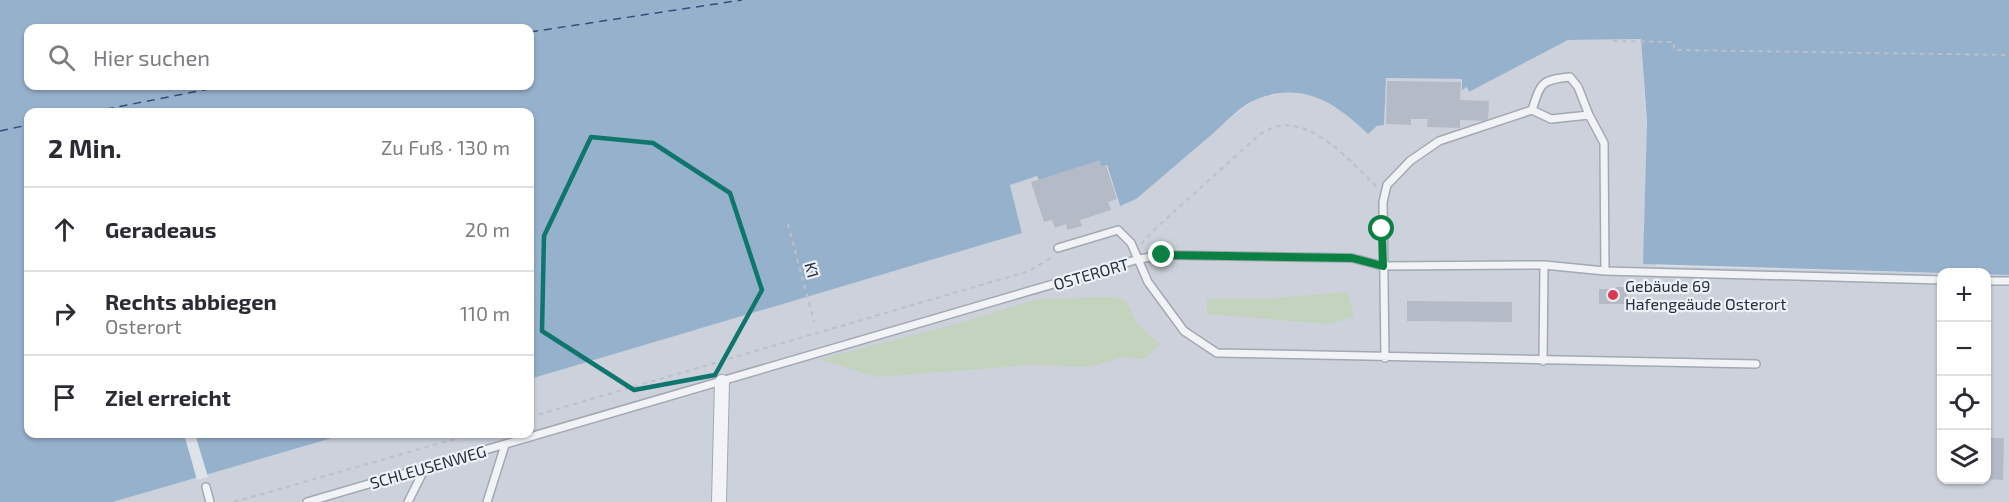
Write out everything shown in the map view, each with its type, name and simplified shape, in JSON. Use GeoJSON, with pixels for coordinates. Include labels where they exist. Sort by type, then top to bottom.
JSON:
{"type":"FeatureCollection","features":[{"type":"Feature","properties":{"kind":"street"},"geometry":{"type":"LineString","coordinates":[[719,502],[722,382]]}},
{"type":"Feature","properties":{"kind":"lane"},"geometry":{"type":"LineString","coordinates":[[1533,110],[1540,86],[1551,78],[1570,76],[1578,87],[1589,115],[1604,143],[1605,271]]}},
{"type":"Feature","properties":{"kind":"lane"},"geometry":{"type":"LineString","coordinates":[[1384,358],[1382,229],[1384,194],[1387,185],[1410,161],[1439,141],[1533,110],[1551,119],[1589,115]]}},
{"type":"Feature","properties":{"kind":"lane"},"geometry":{"type":"LineString","coordinates":[[1058,248],[1118,230],[1131,243],[1148,282],[1184,331],[1217,353],[1756,364]]}},
{"type":"Feature","properties":{"kind":"lane","name":"OSTERORT"},"geometry":{"type":"LineString","coordinates":[[722,382],[1139,259],[1162,255],[1352,258],[1383,266],[1544,265],[1605,271],[1937,280]]}},
{"type":"Feature","properties":{"kind":"lane"},"geometry":{"type":"LineString","coordinates":[[1543,361],[1544,265]]}},
{"type":"Feature","properties":{"kind":"lane"},"geometry":{"type":"LineString","coordinates":[[1991,281],[2009,281]]}},
{"type":"Feature","properties":{"kind":"lane","name":"SCHLEUSENWEG"},"geometry":{"type":"LineString","coordinates":[[534,437],[722,382]]}},
{"type":"Feature","properties":{"kind":"lane","name":"SCHLEUSENWEG"},"geometry":{"type":"LineString","coordinates":[[307,502],[529,438]]}},
{"type":"Feature","properties":{"kind":"lane"},"geometry":{"type":"LineString","coordinates":[[487,502],[505,445]]}},
{"type":"Feature","properties":{"kind":"lane"},"geometry":{"type":"LineString","coordinates":[[408,502],[425,468]]}},
{"type":"Feature","properties":{"kind":"lane"},"geometry":{"type":"LineString","coordinates":[[206,487],[210,502]]}},
{"type":"Feature","properties":{"kind":"path"},"geometry":{"type":"LineString","coordinates":[[1613,41],[1674,42],[1674,50],[2009,55]]}},
{"type":"Feature","properties":{"kind":"path"},"geometry":{"type":"LineString","coordinates":[[1139,259],[1142,243],[1156,228],[1260,134],[1277,126],[1292,126],[1310,131],[1334,146],[1384,194]]}},
{"type":"Feature","properties":{"kind":"path","name":"K1"},"geometry":{"type":"LineString","coordinates":[[788,224],[814,322]]}},
{"type":"Feature","properties":{"kind":"path"},"geometry":{"type":"LineString","coordinates":[[534,416],[1029,271],[1053,258],[1058,248]]}},
{"type":"Feature","properties":{"kind":"path"},"geometry":{"type":"LineString","coordinates":[[234,502],[458,438]]}},
{"type":"Feature","properties":{"kind":"highlighted area"},"geometry":{"type":"Polygon","coordinates":[[[591,137],[653,143],[730,193],[762,290],[715,375],[634,390],[542,331],[544,236],[591,137]]]}},
{"type":"Feature","properties":{"kind":"shaded area"},"geometry":{"type":"Polygon","coordinates":[[[1641,39],[1656,266],[1937,273],[1937,484],[1991,484],[1991,274],[2009,275],[2009,502],[113,502],[332,438],[534,438],[534,378],[1022,233],[1010,184],[1037,176],[1039,179],[1099,161],[1106,165],[1119,205],[1255,99],[1280,93],[1300,92],[1319,98],[1347,114],[1368,134],[1377,126],[1384,125],[1386,78],[1462,79],[1463,89],[1467,87],[1469,92],[1568,40],[1641,39]]]}},
{"type":"Feature","properties":{"kind":"green space"},"geometry":{"type":"Polygon","coordinates":[[[1348,292],[1354,317],[1329,324],[1207,314],[1207,299],[1260,299],[1348,292]]]}},
{"type":"Feature","properties":{"kind":"green space"},"geometry":{"type":"Polygon","coordinates":[[[1113,297],[1126,301],[1138,325],[1160,344],[1144,359],[1121,357],[1091,367],[1030,365],[877,377],[819,359],[957,324],[1038,299],[1113,297]]]}},
{"type":"Feature","properties":{"kind":"water"},"geometry":{"type":"Polygon","coordinates":[[[0,0],[2009,0],[2009,275],[1991,274],[1991,268],[1937,268],[1937,273],[1643,264],[1647,122],[1641,39],[1568,40],[1469,92],[1467,87],[1462,90],[1462,79],[1386,78],[1384,125],[1377,126],[1368,134],[1344,113],[1318,98],[1289,93],[1257,99],[1238,111],[1136,199],[1120,206],[1107,165],[1101,167],[1099,161],[1039,180],[1037,176],[1010,185],[1022,233],[534,378],[534,108],[24,108],[24,438],[332,438],[113,502],[0,502],[0,0]]]}},
{"type":"Feature","properties":{"kind":"pier"},"geometry":{"type":"Polygon","coordinates":[[[185,438],[196,438],[208,477],[197,480],[185,438]]]}},
{"type":"Feature","properties":{"kind":"building"},"geometry":{"type":"Polygon","coordinates":[[[1387,81],[1461,82],[1460,100],[1489,101],[1488,121],[1460,120],[1460,128],[1427,127],[1428,119],[1411,119],[1411,125],[1386,124],[1387,81]]]}},
{"type":"Feature","properties":{"kind":"building"},"geometry":{"type":"Polygon","coordinates":[[[1099,161],[1101,167],[1106,165],[1117,199],[1108,202],[1111,210],[1080,220],[1082,226],[1067,230],[1066,224],[1055,228],[1052,220],[1044,222],[1031,182],[1099,161]]]}},
{"type":"Feature","properties":{"kind":"building","name":"Gebäude 69 Hafengeäude Osterort"},"geometry":{"type":"Polygon","coordinates":[[[1624,287],[1627,290],[1627,301],[1624,304],[1599,304],[1599,289],[1624,287]]]}},
{"type":"Feature","properties":{"kind":"building"},"geometry":{"type":"Polygon","coordinates":[[[1407,301],[1512,302],[1512,322],[1407,321],[1407,301]]]}},
{"type":"Feature","properties":{"kind":"building"},"geometry":{"type":"Polygon","coordinates":[[[1991,438],[2004,438],[2003,480],[1991,479],[1991,438]]]}},
{"type":"Feature","properties":{"kind":"ferry route"},"geometry":{"type":"LineString","coordinates":[[534,31],[742,0]]}},
{"type":"Feature","properties":{"kind":"ferry route"},"geometry":{"type":"LineString","coordinates":[[112,108],[204,90]]}},
{"type":"Feature","properties":{"kind":"ferry route"},"geometry":{"type":"LineString","coordinates":[[0,131],[24,126]]}},
{"type":"Feature","properties":{"kind":"place","name":"Gebäude 69 Hafengeäude Osterort"},"geometry":{"type":"Point","coordinates":[1613,295]}},
{"type":"Feature","properties":{"kind":"route"},"geometry":{"type":"LineString","coordinates":[[1162,255],[1352,258],[1383,266],[1382,229]]}}]}
